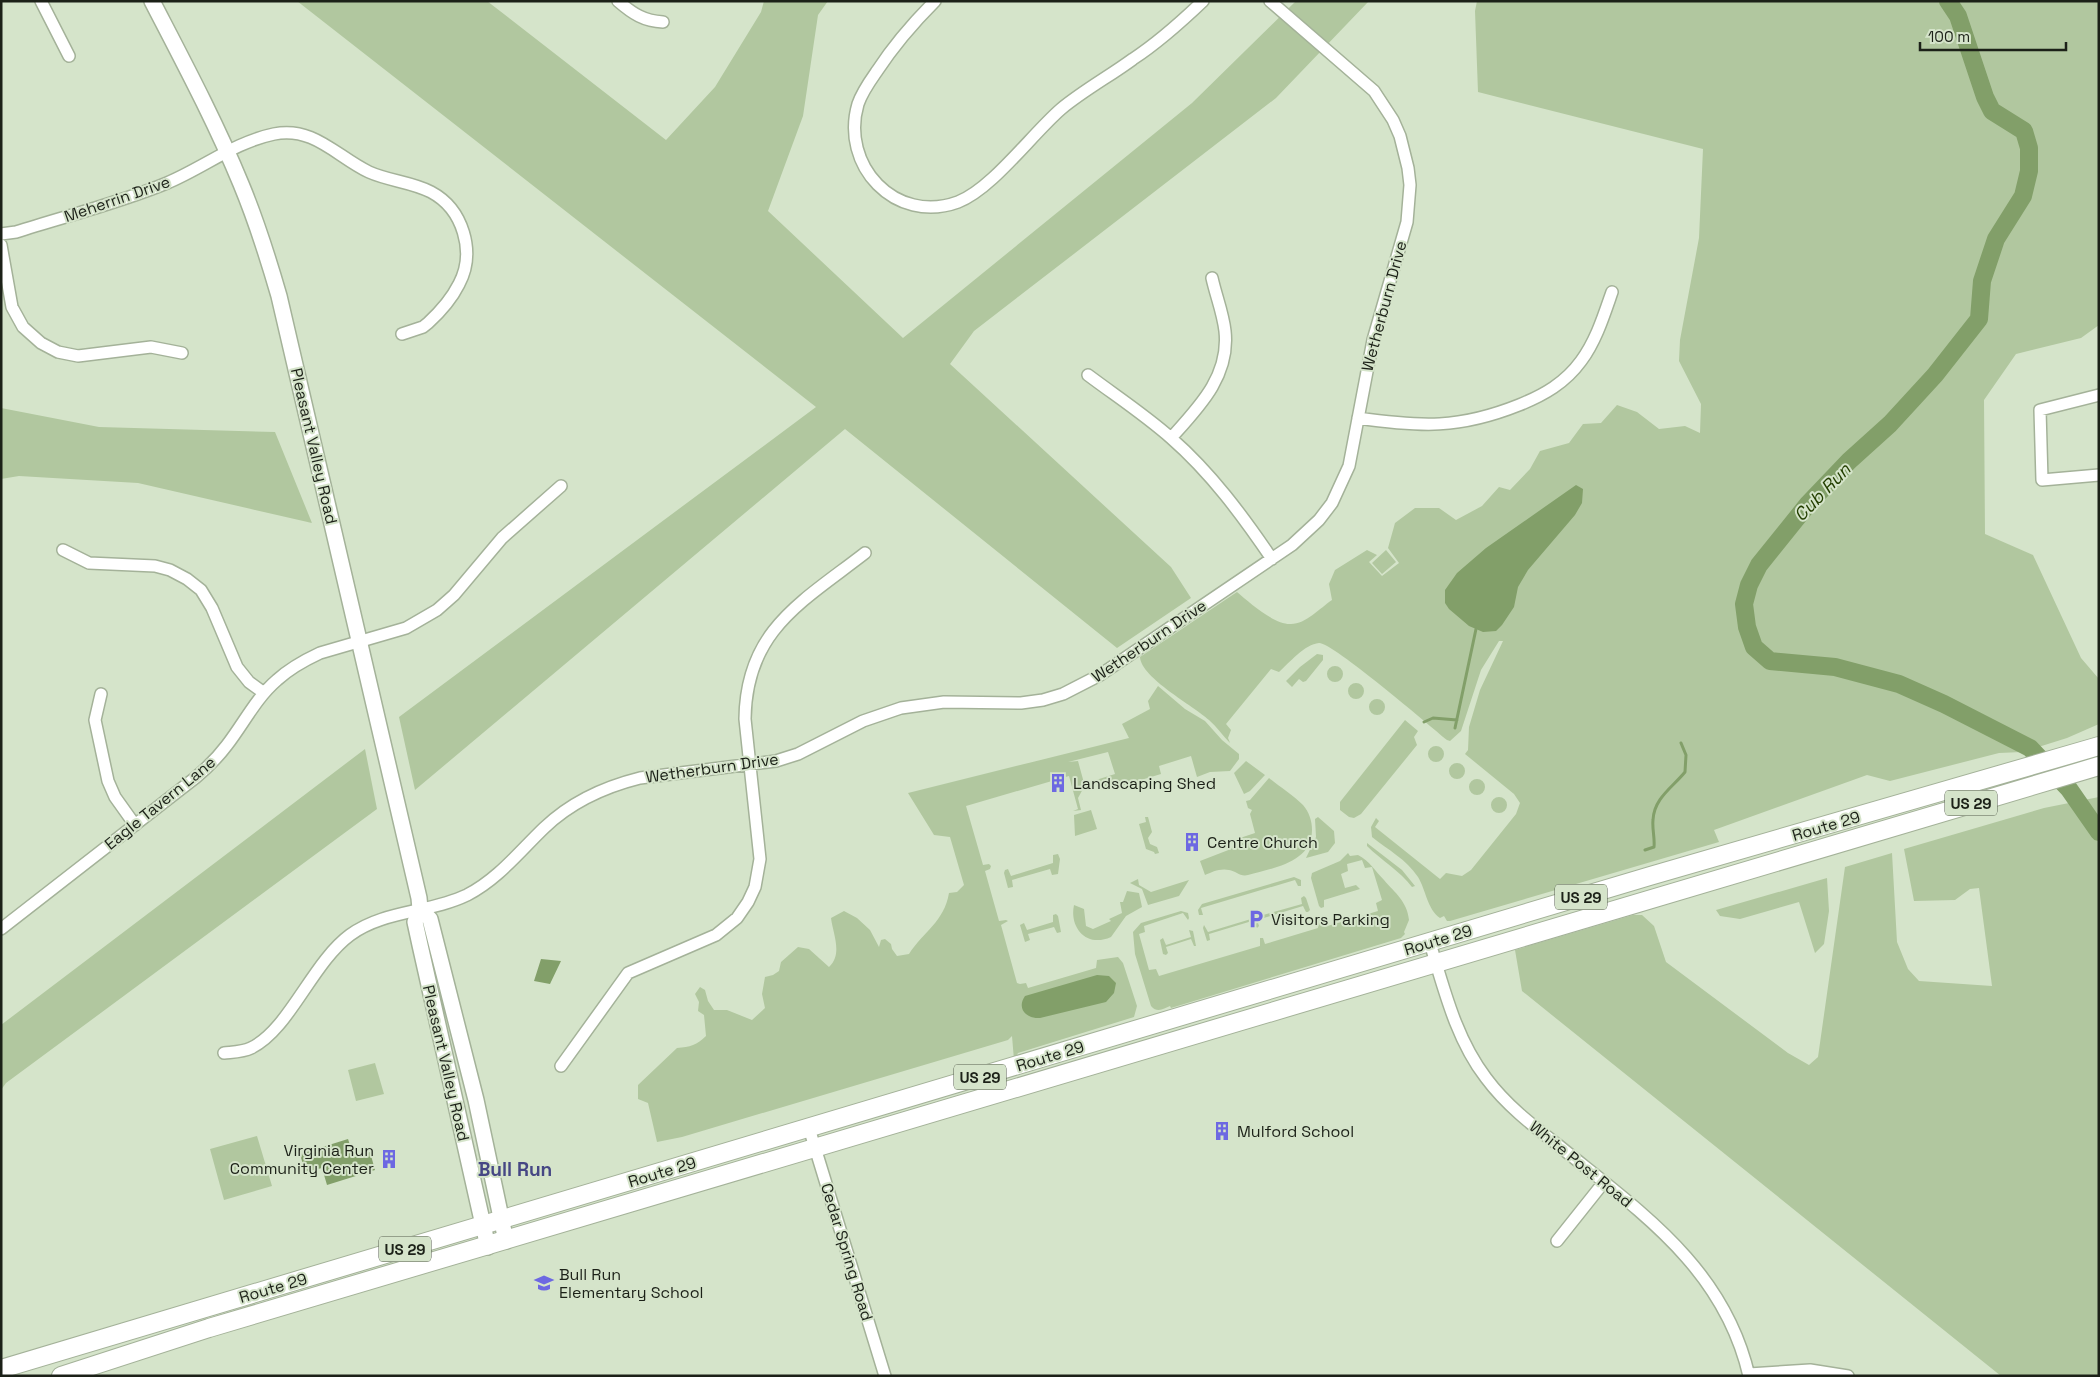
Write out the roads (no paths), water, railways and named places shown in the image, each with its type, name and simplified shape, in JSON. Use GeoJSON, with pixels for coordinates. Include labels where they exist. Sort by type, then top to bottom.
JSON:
{"type":"FeatureCollection","features":[{"type":"Feature","properties":{"kind":"main road","name":"Pleasant Valley Road"},"geometry":{"type":"LineString","coordinates":[[152,1],[227,153],[259,234],[279,296],[420,909],[416,922],[420,945],[488,1246]]}},
{"type":"Feature","properties":{"kind":"main road","name":"Route 29"},"geometry":{"type":"LineString","coordinates":[[1,1369],[1430,942],[2099,746]]}},
{"type":"Feature","properties":{"kind":"main road","name":"Route 29"},"geometry":{"type":"LineString","coordinates":[[61,1376],[209,1328],[2099,766]]}},
{"type":"Feature","properties":{"kind":"main road","name":"Pleasant Valley Road"},"geometry":{"type":"LineString","coordinates":[[420,909],[430,919],[476,1100],[506,1241]]}},
{"type":"Feature","properties":{"kind":"street"},"geometry":{"type":"LineString","coordinates":[[41,1],[69,56]]}},
{"type":"Feature","properties":{"kind":"street"},"geometry":{"type":"LineString","coordinates":[[618,1],[648,21],[663,22]]}},
{"type":"Feature","properties":{"kind":"street"},"geometry":{"type":"LineString","coordinates":[[935,1],[905,31],[868,84],[858,102],[854,131],[861,162],[874,182],[886,192],[906,203],[932,207],[951,204],[976,192],[1062,108],[1152,46],[1203,1]]}},
{"type":"Feature","properties":{"kind":"street","name":"Wetherburn Drive"},"geometry":{"type":"LineString","coordinates":[[224,1052],[251,1048],[269,1034],[277,1026],[328,956],[351,934],[374,922],[449,902],[479,888],[501,872],[556,817],[586,797],[604,789],[640,778],[776,761],[798,754],[863,721],[901,708],[944,702],[1021,702],[1043,700],[1073,690],[1100,675],[1306,534],[1332,502],[1349,466],[1373,340],[1407,222],[1410,185],[1407,160],[1400,136],[1393,120],[1374,92],[1361,78],[1315,42],[1270,1]]}},
{"type":"Feature","properties":{"kind":"street","name":"Meherrin Drive"},"geometry":{"type":"LineString","coordinates":[[1,234],[25,229],[145,192],[183,176],[245,142],[275,134],[293,133],[304,135],[326,144],[370,172],[430,192],[445,203],[456,216],[464,234],[466,248],[464,272],[452,295],[428,323],[402,334]]}},
{"type":"Feature","properties":{"kind":"street"},"geometry":{"type":"LineString","coordinates":[[1,246],[12,307],[23,327],[41,343],[58,352],[78,356],[151,347],[182,353]]}},
{"type":"Feature","properties":{"kind":"street"},"geometry":{"type":"LineString","coordinates":[[1171,438],[1210,393],[1222,364],[1225,330],[1212,278]]}},
{"type":"Feature","properties":{"kind":"street"},"geometry":{"type":"LineString","coordinates":[[1358,418],[1419,426],[1455,424],[1494,415],[1538,397],[1562,382],[1581,361],[1592,342],[1612,292]]}},
{"type":"Feature","properties":{"kind":"street"},"geometry":{"type":"LineString","coordinates":[[1088,376],[1171,438],[1203,469],[1232,502],[1272,559]]}},
{"type":"Feature","properties":{"kind":"street"},"geometry":{"type":"LineString","coordinates":[[2099,395],[2040,410],[2042,480],[2099,475]]}},
{"type":"Feature","properties":{"kind":"street","name":"Eagle Tavern Lane"},"geometry":{"type":"LineString","coordinates":[[1,929],[210,765],[227,745],[264,693],[277,680],[308,659],[333,648],[406,628],[437,610],[454,596],[502,538],[562,486]]}},
{"type":"Feature","properties":{"kind":"street"},"geometry":{"type":"LineString","coordinates":[[63,550],[89,563],[155,566],[170,570],[187,579],[201,590],[212,608],[236,667],[249,682],[264,693]]}},
{"type":"Feature","properties":{"kind":"street"},"geometry":{"type":"LineString","coordinates":[[561,1066],[628,973],[716,935],[737,918],[748,902],[755,887],[760,859],[745,719],[746,699],[751,672],[762,647],[773,630],[788,613],[865,553]]}},
{"type":"Feature","properties":{"kind":"street"},"geometry":{"type":"LineString","coordinates":[[101,694],[95,720],[108,781],[115,797],[135,825]]}},
{"type":"Feature","properties":{"kind":"street","name":"White Post Road"},"geometry":{"type":"LineString","coordinates":[[1430,942],[1462,1038],[1486,1078],[1520,1115],[1662,1230],[1703,1275],[1729,1318],[1749,1375],[1810,1370],[1848,1376]]}},
{"type":"Feature","properties":{"kind":"street","name":"Cedar Spring Road"},"geometry":{"type":"LineString","coordinates":[[809,1128],[885,1376]]}},
{"type":"Feature","properties":{"kind":"street"},"geometry":{"type":"LineString","coordinates":[[1557,1241],[1604,1182]]}},
{"type":"Feature","properties":{"kind":"waterway","name":"Cub Run"},"geometry":{"type":"LineString","coordinates":[[1948,1],[1958,16],[1985,97],[1992,111],[2024,131],[2029,148],[2029,171],[2023,196],[1996,239],[1982,281],[1979,319],[1935,375],[1890,424],[1849,461],[1808,504],[1759,565],[1749,585],[1744,604],[1747,627],[1754,647],[1770,661],[1835,667],[1899,684],[1944,704],[2030,748],[2069,789],[2099,832]]}},
{"type":"Feature","properties":{"kind":"waterway"},"geometry":{"type":"LineString","coordinates":[[1455,728],[1476,629]]}},
{"type":"Feature","properties":{"kind":"waterway"},"geometry":{"type":"LineString","coordinates":[[1424,722],[1433,718],[1457,720]]}},
{"type":"Feature","properties":{"kind":"waterway"},"geometry":{"type":"LineString","coordinates":[[1645,850],[1654,847],[1653,820],[1654,812],[1660,799],[1685,772],[1686,755],[1681,743]]}},
{"type":"Feature","properties":{"kind":"place","name":"Landscaping Shed"},"geometry":{"type":"Point","coordinates":[1058,783]}},
{"type":"Feature","properties":{"kind":"place","name":"Centre Church"},"geometry":{"type":"Point","coordinates":[1192,842]}},
{"type":"Feature","properties":{"kind":"place","name":"Visitors Parking"},"geometry":{"type":"Point","coordinates":[1256,919]}},
{"type":"Feature","properties":{"kind":"place","name":"Mulford School"},"geometry":{"type":"Point","coordinates":[1222,1131]}},
{"type":"Feature","properties":{"kind":"place","name":"Virginia Run Community Center"},"geometry":{"type":"Point","coordinates":[389,1159]}},
{"type":"Feature","properties":{"kind":"place","name":"Bull Run Elementary School"},"geometry":{"type":"Point","coordinates":[544,1283]}},
{"type":"Feature","properties":{"kind":"district","name":"Bull Run"},"geometry":{"type":"Point","coordinates":[515,1169]}}]}
